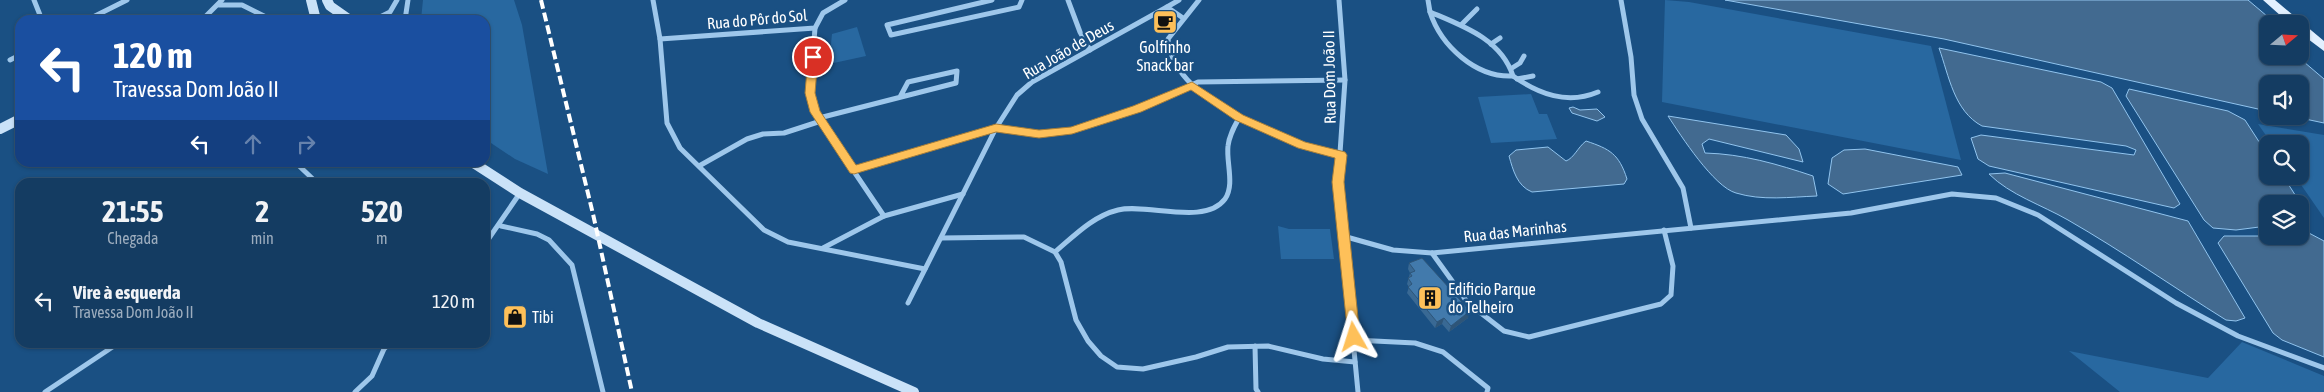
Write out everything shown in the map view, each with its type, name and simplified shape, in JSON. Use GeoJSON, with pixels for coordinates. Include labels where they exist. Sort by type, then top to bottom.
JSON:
{"type":"FeatureCollection","features":[{"type":"Feature","properties":{"kind":"main road"},"geometry":{"type":"LineString","coordinates":[[311,0],[315,15]]}},
{"type":"Feature","properties":{"kind":"main road"},"geometry":{"type":"LineString","coordinates":[[327,0],[330,6],[343,15]]}},
{"type":"Feature","properties":{"kind":"main road"},"geometry":{"type":"LineString","coordinates":[[2268,0],[2286,15]]}},
{"type":"Feature","properties":{"kind":"main road"},"geometry":{"type":"LineString","coordinates":[[2309,34],[2324,47]]}},
{"type":"Feature","properties":{"kind":"main road"},"geometry":{"type":"LineString","coordinates":[[0,130],[15,122]]}},
{"type":"Feature","properties":{"kind":"main road"},"geometry":{"type":"LineString","coordinates":[[480,167],[520,193],[758,323],[914,392]]}},
{"type":"Feature","properties":{"kind":"street"},"geometry":{"type":"LineString","coordinates":[[34,0],[40,15]]}},
{"type":"Feature","properties":{"kind":"street"},"geometry":{"type":"LineString","coordinates":[[97,15],[127,0]]}},
{"type":"Feature","properties":{"kind":"street"},"geometry":{"type":"LineString","coordinates":[[384,15],[390,12],[397,0]]}},
{"type":"Feature","properties":{"kind":"street"},"geometry":{"type":"LineString","coordinates":[[406,15],[408,0]]}},
{"type":"Feature","properties":{"kind":"street"},"geometry":{"type":"LineString","coordinates":[[653,0],[660,39],[668,123],[680,148],[764,230],[788,242],[925,269]]}},
{"type":"Feature","properties":{"kind":"street","name":"Rua do Pôr do Sol"},"geometry":{"type":"LineString","coordinates":[[660,39],[815,28],[823,13],[845,0]]}},
{"type":"Feature","properties":{"kind":"street"},"geometry":{"type":"LineString","coordinates":[[992,0],[888,25],[891,35],[1019,7],[1022,0]]}},
{"type":"Feature","properties":{"kind":"street"},"geometry":{"type":"LineString","coordinates":[[1068,0],[1080,32],[1090,50]]}},
{"type":"Feature","properties":{"kind":"street","name":"Rua João de Deus"},"geometry":{"type":"LineString","coordinates":[[908,303],[996,128],[1017,95],[1032,82],[1179,0]]}},
{"type":"Feature","properties":{"kind":"street"},"geometry":{"type":"LineString","coordinates":[[1199,0],[1170,35],[1168,49],[1172,58],[1192,86],[1239,118],[1302,145],[1341,155]]}},
{"type":"Feature","properties":{"kind":"street","name":"Rua Dom João II"},"geometry":{"type":"LineString","coordinates":[[1339,0],[1345,80],[1338,182],[1358,392]]}},
{"type":"Feature","properties":{"kind":"street"},"geometry":{"type":"LineString","coordinates":[[1428,0],[1434,22],[1447,42],[1465,60],[1490,76],[1502,78],[1533,76]]}},
{"type":"Feature","properties":{"kind":"street"},"geometry":{"type":"LineString","coordinates":[[1621,0],[1631,57],[1634,95],[1642,119],[1683,188],[1691,228]]}},
{"type":"Feature","properties":{"kind":"street"},"geometry":{"type":"LineString","coordinates":[[207,15],[220,2],[242,5],[262,15]]}},
{"type":"Feature","properties":{"kind":"street"},"geometry":{"type":"LineString","coordinates":[[1167,7],[1183,18]]}},
{"type":"Feature","properties":{"kind":"street"},"geometry":{"type":"LineString","coordinates":[[1462,24],[1477,9]]}},
{"type":"Feature","properties":{"kind":"street"},"geometry":{"type":"LineString","coordinates":[[1430,12],[1462,24],[1481,34],[1512,68],[1515,77],[1525,85],[1571,100],[1586,98],[1598,92]]}},
{"type":"Feature","properties":{"kind":"street"},"geometry":{"type":"LineString","coordinates":[[815,28],[810,93],[820,120],[884,216]]}},
{"type":"Feature","properties":{"kind":"street"},"geometry":{"type":"LineString","coordinates":[[1491,44],[1500,38]]}},
{"type":"Feature","properties":{"kind":"street"},"geometry":{"type":"LineString","coordinates":[[1512,68],[1520,64],[1524,56]]}},
{"type":"Feature","properties":{"kind":"street"},"geometry":{"type":"LineString","coordinates":[[10,60],[15,58]]}},
{"type":"Feature","properties":{"kind":"street"},"geometry":{"type":"LineString","coordinates":[[699,166],[747,139],[763,134],[784,133],[820,120],[956,83],[957,70],[908,82],[900,97]]}},
{"type":"Feature","properties":{"kind":"street"},"geometry":{"type":"LineString","coordinates":[[854,170],[996,128],[1039,134],[1072,130],[1137,109],[1198,82],[1208,80],[1345,80]]}},
{"type":"Feature","properties":{"kind":"street"},"geometry":{"type":"LineString","coordinates":[[1055,252],[1102,215],[1117,210],[1153,208],[1198,213],[1210,212],[1218,207],[1229,192],[1228,147],[1232,131],[1239,118]]}},
{"type":"Feature","properties":{"kind":"street"},"geometry":{"type":"LineString","coordinates":[[300,167],[312,178]]}},
{"type":"Feature","properties":{"kind":"street"},"geometry":{"type":"LineString","coordinates":[[490,237],[520,193]]}},
{"type":"Feature","properties":{"kind":"street"},"geometry":{"type":"LineString","coordinates":[[822,248],[884,216],[963,194]]}},
{"type":"Feature","properties":{"kind":"street","name":"Rua das Marinhas"},"geometry":{"type":"LineString","coordinates":[[1343,236],[1393,250],[1432,253],[1851,213],[1952,194],[1996,198],[2038,215],[2176,303],[2238,336],[2324,368]]}},
{"type":"Feature","properties":{"kind":"street"},"geometry":{"type":"LineString","coordinates":[[500,226],[537,234],[549,240],[572,265],[603,392]]}},
{"type":"Feature","properties":{"kind":"street"},"geometry":{"type":"LineString","coordinates":[[1432,253],[1468,303],[1504,331],[1530,337],[1661,304],[1671,295],[1672,266],[1664,230]]}},
{"type":"Feature","properties":{"kind":"street"},"geometry":{"type":"LineString","coordinates":[[941,238],[1024,237],[1055,252],[1061,262],[1076,320],[1088,341],[1101,356],[1117,367],[1143,369],[1196,357],[1228,347],[1255,346],[1268,346],[1323,359],[1355,362]]}},
{"type":"Feature","properties":{"kind":"street"},"geometry":{"type":"LineString","coordinates":[[1354,340],[1415,343],[1443,352],[1488,388],[1487,392]]}},
{"type":"Feature","properties":{"kind":"street"},"geometry":{"type":"LineString","coordinates":[[1255,346],[1255,391]]}},
{"type":"Feature","properties":{"kind":"street"},"geometry":{"type":"LineString","coordinates":[[45,392],[111,348]]}},
{"type":"Feature","properties":{"kind":"street"},"geometry":{"type":"LineString","coordinates":[[356,392],[372,376],[386,348]]}},
{"type":"Feature","properties":{"kind":"shaded area"},"geometry":{"type":"Polygon","coordinates":[[[423,0],[514,0],[522,25],[548,174],[515,159],[490,142],[490,15],[422,15],[423,0]]]}},
{"type":"Feature","properties":{"kind":"shaded area"},"geometry":{"type":"Polygon","coordinates":[[[1665,0],[1689,2],[1931,46],[1961,160],[1662,102],[1665,0]]]}},
{"type":"Feature","properties":{"kind":"shaded area"},"geometry":{"type":"Polygon","coordinates":[[[1725,0],[2248,0],[2266,15],[2259,15],[2259,65],[2308,65],[2324,79],[2324,123],[2309,120],[2309,75],[2259,75],[2259,109],[1944,39],[1725,0]]]}},
{"type":"Feature","properties":{"kind":"shaded area"},"geometry":{"type":"Polygon","coordinates":[[[857,27],[866,56],[829,64],[832,34],[857,27]]]}},
{"type":"Feature","properties":{"kind":"shaded area"},"geometry":{"type":"Polygon","coordinates":[[[1939,48],[2101,82],[2112,88],[2180,204],[2174,208],[1989,166],[1978,159],[1971,138],[1981,135],[2134,155],[2136,150],[2126,146],[1982,126],[1965,111],[1959,102],[1939,48]]]}},
{"type":"Feature","properties":{"kind":"shaded area"},"geometry":{"type":"Polygon","coordinates":[[[2129,89],[2228,111],[2245,120],[2259,142],[2259,185],[2289,185],[2295,195],[2259,195],[2259,227],[2236,230],[2213,228],[2204,220],[2126,96],[2129,89]]]}},
{"type":"Feature","properties":{"kind":"shaded area"},"geometry":{"type":"Polygon","coordinates":[[[1531,94],[1539,114],[1547,114],[1557,139],[1491,143],[1478,97],[1531,94]]]}},
{"type":"Feature","properties":{"kind":"shaded area"},"geometry":{"type":"Polygon","coordinates":[[[1573,107],[1580,110],[1597,109],[1605,117],[1597,121],[1572,113],[1569,108],[1573,107]]]}},
{"type":"Feature","properties":{"kind":"shaded area"},"geometry":{"type":"Polygon","coordinates":[[[1668,116],[1786,135],[1799,149],[1803,162],[1709,139],[1702,144],[1705,153],[1733,155],[1760,160],[1813,176],[1817,196],[1756,197],[1727,189],[1699,160],[1668,116]]]}},
{"type":"Feature","properties":{"kind":"shaded area"},"geometry":{"type":"Polygon","coordinates":[[[2258,124],[2324,135],[2324,218],[2301,185],[2309,185],[2309,135],[2266,135],[2258,124]]]}},
{"type":"Feature","properties":{"kind":"shaded area"},"geometry":{"type":"Polygon","coordinates":[[[1586,141],[1607,150],[1617,158],[1627,179],[1624,184],[1532,192],[1519,182],[1509,156],[1516,150],[1548,147],[1566,161],[1586,141]]]}},
{"type":"Feature","properties":{"kind":"shaded area"},"geometry":{"type":"Polygon","coordinates":[[[1865,149],[1958,167],[1962,175],[1843,194],[1828,184],[1832,158],[1844,150],[1865,149]]]}},
{"type":"Feature","properties":{"kind":"shaded area"},"geometry":{"type":"Polygon","coordinates":[[[2005,173],[2188,221],[2245,318],[2236,321],[2226,320],[2068,220],[2016,194],[1989,174],[2005,173]]]}},
{"type":"Feature","properties":{"kind":"shaded area"},"geometry":{"type":"Polygon","coordinates":[[[1278,226],[1289,229],[1330,229],[1334,259],[1281,259],[1278,226]]]}},
{"type":"Feature","properties":{"kind":"shaded area"},"geometry":{"type":"Polygon","coordinates":[[[2309,233],[2324,241],[2324,357],[2282,340],[2273,333],[2218,243],[2224,236],[2259,236],[2259,245],[2309,245],[2309,233]]]}},
{"type":"Feature","properties":{"kind":"shaded area"},"geometry":{"type":"Polygon","coordinates":[[[2242,342],[2324,376],[2324,392],[2120,392],[2069,351],[2208,378],[2242,342]]]}},
{"type":"Feature","properties":{"kind":"building","name":"Edificio Parque do Telheiro"},"geometry":{"type":"Polygon","coordinates":[[[1422,258],[1470,311],[1451,326],[1444,318],[1437,322],[1408,287],[1412,284],[1408,278],[1412,276],[1410,273],[1415,271],[1409,263],[1422,258]]]}},
{"type":"Feature","properties":{"kind":"railway"},"geometry":{"type":"LineString","coordinates":[[541,0],[593,214],[632,392]]}},
{"type":"Feature","properties":{"kind":"place","name":"Golfinho Snack bar"},"geometry":{"type":"Point","coordinates":[1165,22]}},
{"type":"Feature","properties":{"kind":"place","name":"Edificio Parque do Telheiro"},"geometry":{"type":"Point","coordinates":[1430,298]}},
{"type":"Feature","properties":{"kind":"place","name":"Tibi"},"geometry":{"type":"Point","coordinates":[515,317]}},
{"type":"Feature","properties":{"kind":"route"},"geometry":{"type":"LineString","coordinates":[[813,57],[810,93],[815,112],[854,170],[996,128],[1039,134],[1072,130],[1137,109],[1192,86],[1239,118],[1302,145],[1341,155],[1338,182],[1354,337]]}}]}
